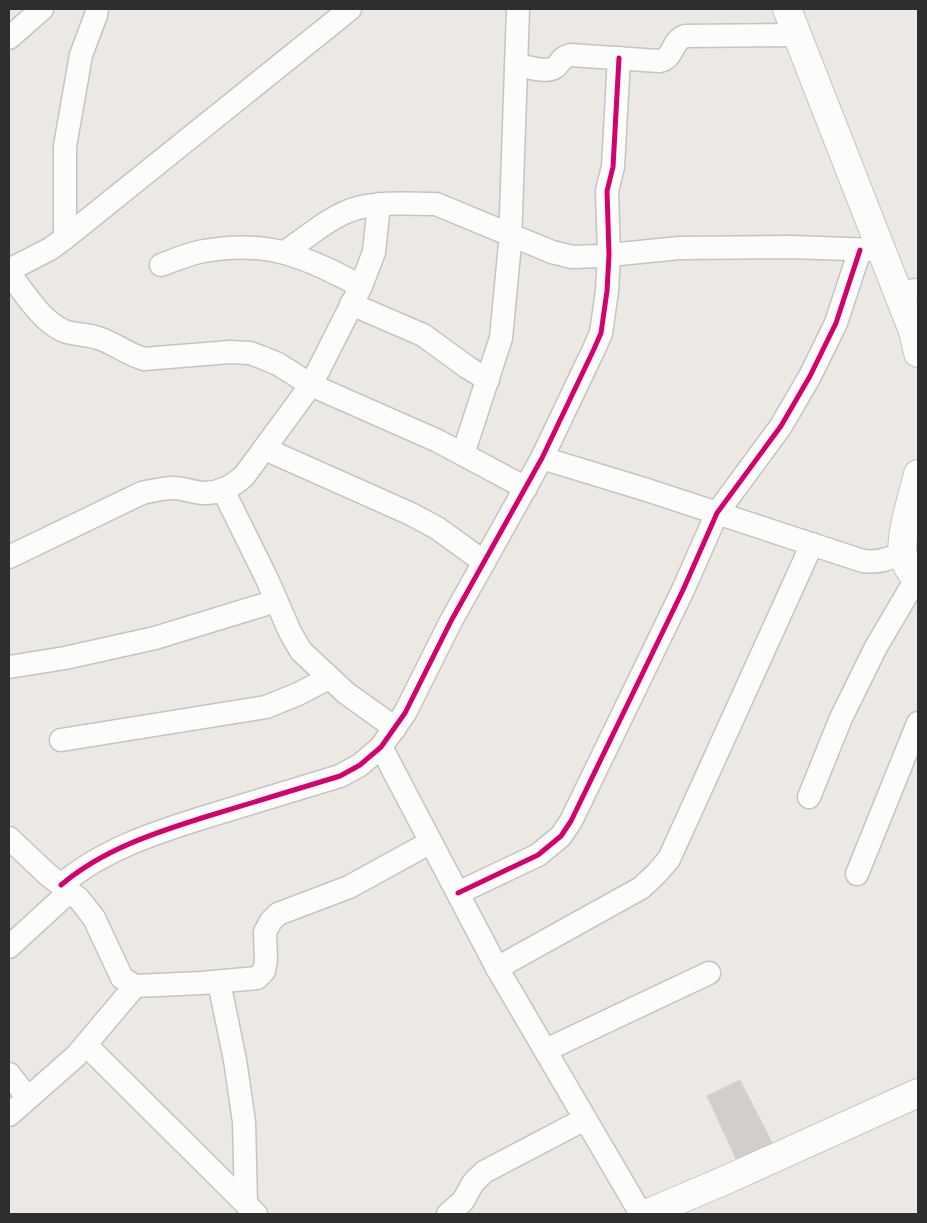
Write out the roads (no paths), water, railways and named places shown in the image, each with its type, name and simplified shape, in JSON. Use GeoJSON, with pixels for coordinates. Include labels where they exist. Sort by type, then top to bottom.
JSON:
{"type":"FeatureCollection","features":[{"type":"Feature","properties":{"kind":"street"},"geometry":{"type":"LineString","coordinates":[[9,38],[42,9]]}},
{"type":"Feature","properties":{"kind":"street"},"geometry":{"type":"LineString","coordinates":[[65,238],[65,146],[79,64],[97,9]]}},
{"type":"Feature","properties":{"kind":"street"},"geometry":{"type":"LineString","coordinates":[[350,9],[65,238],[50,249],[9,271],[43,315],[64,331],[98,338],[132,356],[144,359],[230,352],[250,353],[278,364],[311,385],[438,441],[526,488]]}},
{"type":"Feature","properties":{"kind":"street"},"geometry":{"type":"LineString","coordinates":[[463,454],[501,338],[510,235],[518,9]]}},
{"type":"Feature","properties":{"kind":"street"},"geometry":{"type":"LineString","coordinates":[[787,9],[870,250],[908,291],[918,353]]}},
{"type":"Feature","properties":{"kind":"street"},"geometry":{"type":"LineString","coordinates":[[516,65],[548,70],[554,68],[563,57],[570,56],[664,60],[672,52],[676,41],[685,36],[796,35]]}},
{"type":"Feature","properties":{"kind":"street"},"geometry":{"type":"LineString","coordinates":[[9,947],[80,870],[97,860],[164,830],[340,776],[360,765],[380,747],[395,728],[405,713],[451,621],[542,458],[600,333],[607,291],[610,255],[607,191],[613,167],[619,58]]}},
{"type":"Feature","properties":{"kind":"street"},"geometry":{"type":"LineString","coordinates":[[285,252],[327,222],[351,210],[379,204],[436,204],[552,252],[572,257],[679,248],[791,247],[870,250]]}},
{"type":"Feature","properties":{"kind":"street"},"geometry":{"type":"LineString","coordinates":[[9,557],[142,493],[174,488],[205,493],[223,490],[234,485],[244,476],[311,385],[356,295],[374,252],[379,204]]}},
{"type":"Feature","properties":{"kind":"street"},"geometry":{"type":"LineString","coordinates":[[161,265],[202,251],[260,247],[285,252],[315,262],[356,295],[423,335],[488,380]]}},
{"type":"Feature","properties":{"kind":"street"},"geometry":{"type":"LineString","coordinates":[[458,893],[538,855],[561,836],[571,821],[679,599],[717,513],[781,426],[810,376],[870,250]]}},
{"type":"Feature","properties":{"kind":"street"},"geometry":{"type":"LineString","coordinates":[[265,449],[411,514],[437,528],[484,562]]}},
{"type":"Feature","properties":{"kind":"street"},"geometry":{"type":"LineString","coordinates":[[542,458],[647,490],[863,561],[874,562],[902,553]]}},
{"type":"Feature","properties":{"kind":"street"},"geometry":{"type":"LineString","coordinates":[[809,797],[841,718],[876,647],[917,580],[902,553],[918,474]]}},
{"type":"Feature","properties":{"kind":"street"},"geometry":{"type":"LineString","coordinates":[[223,490],[290,632],[301,651],[346,693],[395,728]]}},
{"type":"Feature","properties":{"kind":"street"},"geometry":{"type":"LineString","coordinates":[[497,968],[641,888],[669,859],[812,544]]}},
{"type":"Feature","properties":{"kind":"street"},"geometry":{"type":"LineString","coordinates":[[9,667],[65,658],[155,638],[276,601]]}},
{"type":"Feature","properties":{"kind":"street"},"geometry":{"type":"LineString","coordinates":[[61,740],[266,707],[298,694],[329,678]]}},
{"type":"Feature","properties":{"kind":"street"},"geometry":{"type":"LineString","coordinates":[[857,874],[918,723]]}},
{"type":"Feature","properties":{"kind":"street"},"geometry":{"type":"LineString","coordinates":[[380,747],[497,968],[641,1214]]}},
{"type":"Feature","properties":{"kind":"street"},"geometry":{"type":"LineString","coordinates":[[9,838],[79,899],[94,918],[122,978],[127,983],[135,986],[219,982],[257,978],[264,971],[266,960],[265,932],[271,921],[278,914],[348,888],[431,842]]}},
{"type":"Feature","properties":{"kind":"street"},"geometry":{"type":"LineString","coordinates":[[546,1050],[709,973]]}},
{"type":"Feature","properties":{"kind":"street"},"geometry":{"type":"LineString","coordinates":[[219,982],[235,1060],[244,1122],[251,1209]]}},
{"type":"Feature","properties":{"kind":"street"},"geometry":{"type":"LineString","coordinates":[[9,1115],[76,1056],[135,986]]}},
{"type":"Feature","properties":{"kind":"street"},"geometry":{"type":"LineString","coordinates":[[86,1045],[251,1209]]}},
{"type":"Feature","properties":{"kind":"street"},"geometry":{"type":"LineString","coordinates":[[9,1074],[28,1098]]}},
{"type":"Feature","properties":{"kind":"street"},"geometry":{"type":"LineString","coordinates":[[646,1214],[918,1093]]}},
{"type":"Feature","properties":{"kind":"street"},"geometry":{"type":"LineString","coordinates":[[448,1214],[463,1201],[473,1183],[484,1172],[586,1119]]}}]}
